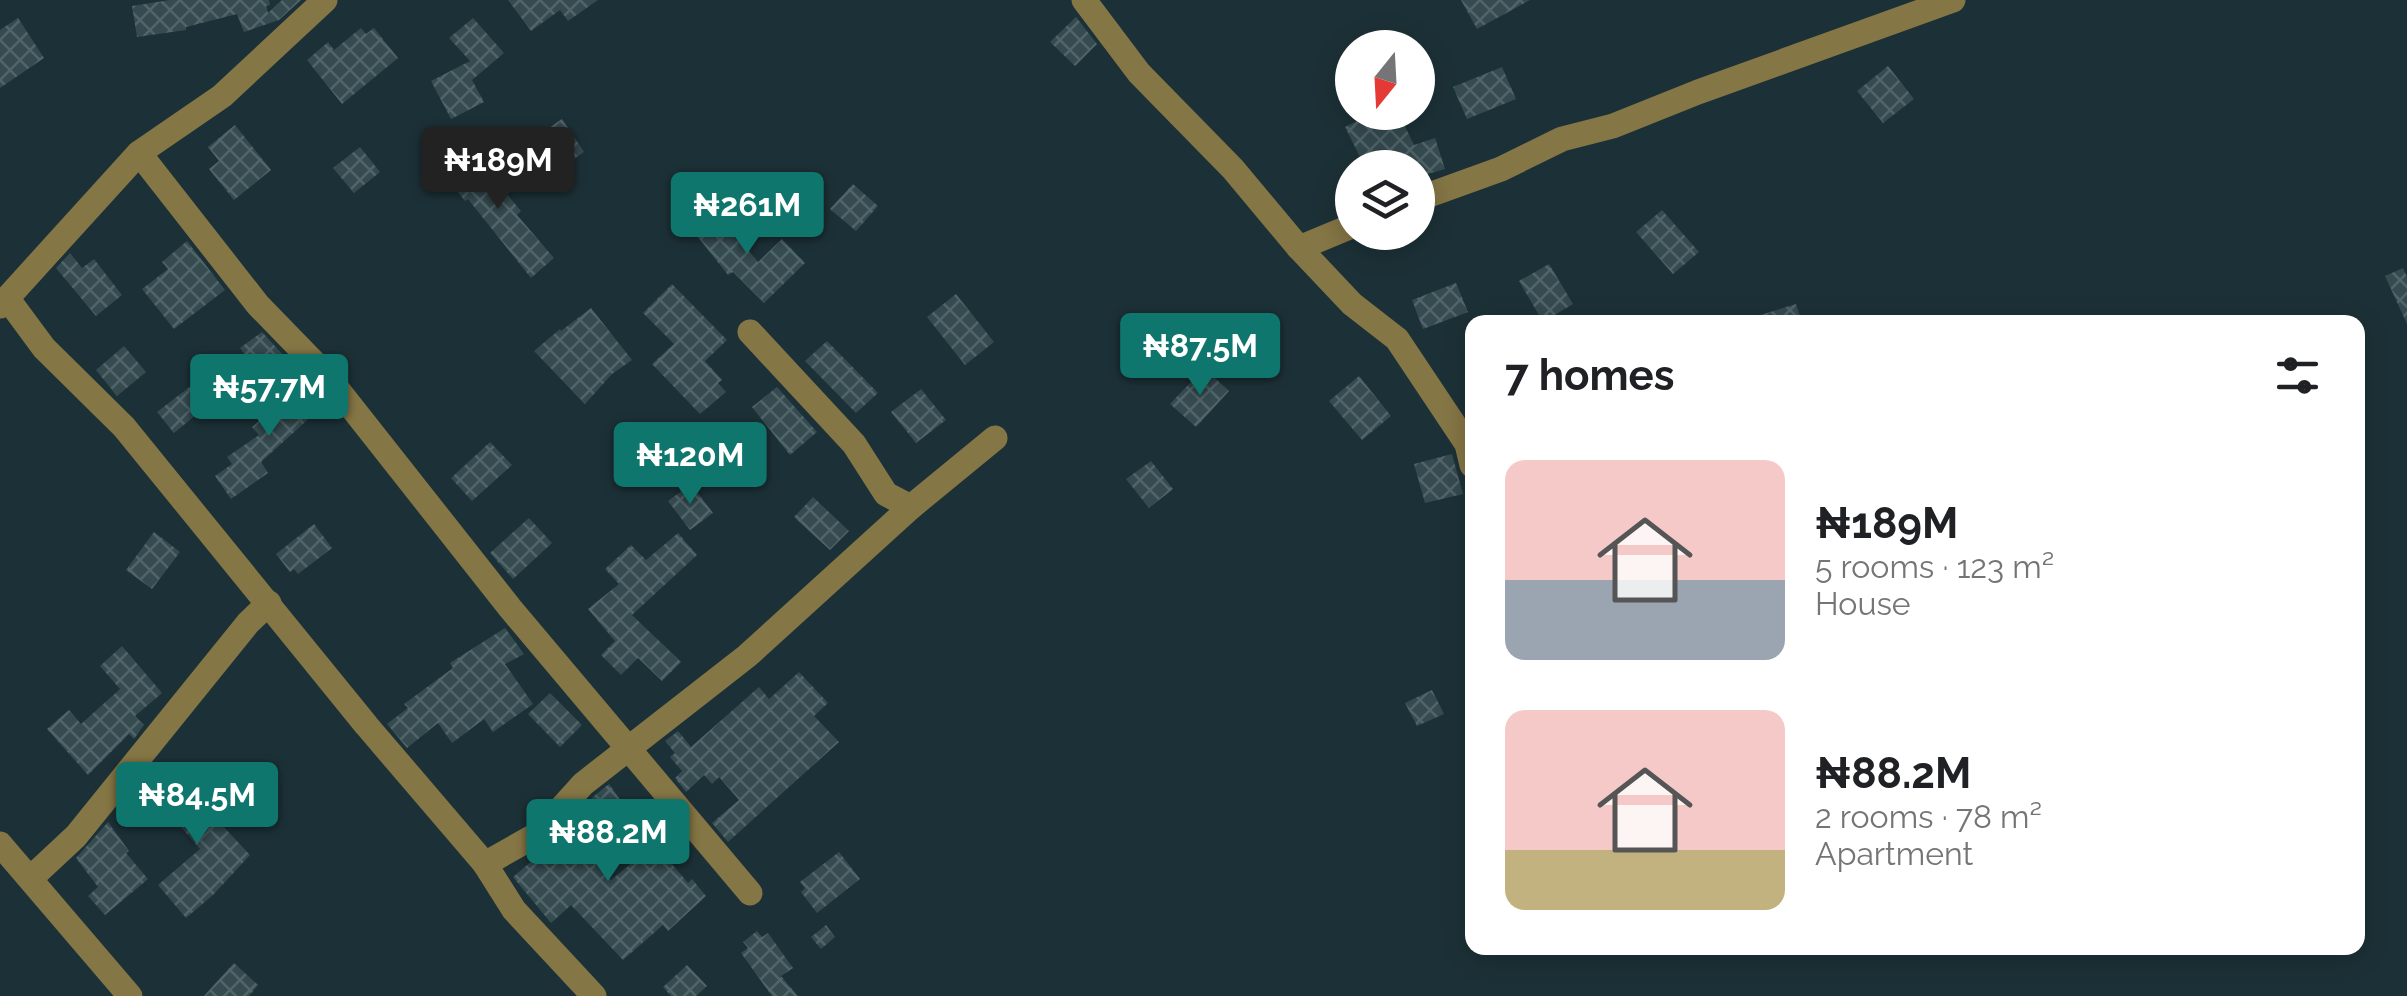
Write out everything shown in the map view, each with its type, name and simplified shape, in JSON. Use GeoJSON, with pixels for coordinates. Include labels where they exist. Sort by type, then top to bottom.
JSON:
{"type":"FeatureCollection","features":[{"type":"Feature","properties":{"kind":"street"},"geometry":{"type":"LineString","coordinates":[[325,0],[222,96],[139,153],[3,302],[124,427],[367,726],[485,864],[514,910],[594,996]]}},
{"type":"Feature","properties":{"kind":"street"},"geometry":{"type":"LineString","coordinates":[[1084,0],[1139,73],[1233,169],[1298,248],[1352,304],[1397,339],[1465,441]]}},
{"type":"Feature","properties":{"kind":"street"},"geometry":{"type":"LineString","coordinates":[[1435,193],[1501,169],[1562,140],[1613,126],[1953,0]]}},
{"type":"Feature","properties":{"kind":"street"},"geometry":{"type":"LineString","coordinates":[[139,153],[258,306],[327,376],[510,608],[750,893]]}},
{"type":"Feature","properties":{"kind":"street"},"geometry":{"type":"LineString","coordinates":[[1298,248],[1335,233]]}},
{"type":"Feature","properties":{"kind":"street"},"geometry":{"type":"LineString","coordinates":[[750,332],[854,444],[886,494],[911,508]]}},
{"type":"Feature","properties":{"kind":"street"},"geometry":{"type":"LineString","coordinates":[[485,864],[538,834],[583,784],[747,656],[995,438]]}},
{"type":"Feature","properties":{"kind":"street"},"geometry":{"type":"LineString","coordinates":[[31,878],[86,824],[248,623],[269,603]]}},
{"type":"Feature","properties":{"kind":"street"},"geometry":{"type":"LineString","coordinates":[[0,844],[130,996]]}},
{"type":"Feature","properties":{"kind":"building"},"geometry":{"type":"Polygon","coordinates":[[[170,0],[269,0],[268,13],[282,0],[301,0],[279,20],[244,32],[237,14],[186,30],[137,37],[132,6],[170,0]]]}},
{"type":"Feature","properties":{"kind":"building"},"geometry":{"type":"Polygon","coordinates":[[[508,0],[598,0],[568,21],[560,10],[531,31],[508,0]]]}},
{"type":"Feature","properties":{"kind":"building"},"geometry":{"type":"Polygon","coordinates":[[[1461,0],[1530,0],[1477,29],[1461,0]]]}},
{"type":"Feature","properties":{"kind":"building"},"geometry":{"type":"Polygon","coordinates":[[[1076,17],[1097,44],[1075,66],[1050,42],[1076,17]]]}},
{"type":"Feature","properties":{"kind":"building"},"geometry":{"type":"Polygon","coordinates":[[[18,18],[44,58],[0,88],[0,30],[18,18]]]}},
{"type":"Feature","properties":{"kind":"building"},"geometry":{"type":"Polygon","coordinates":[[[473,18],[504,53],[472,80],[484,102],[451,119],[431,81],[470,61],[449,38],[473,18]]]}},
{"type":"Feature","properties":{"kind":"building"},"geometry":{"type":"Polygon","coordinates":[[[361,28],[366,34],[374,28],[398,58],[342,104],[307,60],[328,42],[334,50],[361,28]]]}},
{"type":"Feature","properties":{"kind":"building"},"geometry":{"type":"Polygon","coordinates":[[[1888,66],[1914,99],[1883,123],[1857,91],[1888,66]]]}},
{"type":"Feature","properties":{"kind":"building"},"geometry":{"type":"Polygon","coordinates":[[[1502,67],[1516,99],[1467,119],[1453,87],[1502,67]]]}},
{"type":"Feature","properties":{"kind":"building"},"geometry":{"type":"Polygon","coordinates":[[[562,119],[584,152],[555,172],[532,139],[562,119]]]}},
{"type":"Feature","properties":{"kind":"building"},"geometry":{"type":"Polygon","coordinates":[[[235,125],[271,170],[234,200],[209,169],[219,161],[208,147],[235,125]]]}},
{"type":"Feature","properties":{"kind":"building"},"geometry":{"type":"Polygon","coordinates":[[[1346,130],[1407,130],[1414,145],[1435,138],[1445,169],[1435,172],[1435,150],[1356,150],[1346,130]]]}},
{"type":"Feature","properties":{"kind":"building"},"geometry":{"type":"Polygon","coordinates":[[[360,147],[380,172],[354,193],[333,168],[360,147]]]}},
{"type":"Feature","properties":{"kind":"building"},"geometry":{"type":"Polygon","coordinates":[[[471,151],[554,258],[531,278],[442,172],[471,151]]]}},
{"type":"Feature","properties":{"kind":"building"},"geometry":{"type":"Polygon","coordinates":[[[853,184],[878,206],[856,231],[830,209],[853,184]]]}},
{"type":"Feature","properties":{"kind":"building"},"geometry":{"type":"Polygon","coordinates":[[[714,208],[758,262],[782,239],[805,263],[764,303],[733,272],[728,275],[690,227],[714,208]]]}},
{"type":"Feature","properties":{"kind":"building"},"geometry":{"type":"Polygon","coordinates":[[[1662,210],[1699,252],[1673,274],[1636,232],[1662,210]]]}},
{"type":"Feature","properties":{"kind":"building"},"geometry":{"type":"Polygon","coordinates":[[[187,241],[225,290],[174,329],[142,289],[168,269],[162,262],[187,241]]]}},
{"type":"Feature","properties":{"kind":"building"},"geometry":{"type":"Polygon","coordinates":[[[70,253],[82,268],[94,259],[122,295],[96,316],[56,268],[70,253]]]}},
{"type":"Feature","properties":{"kind":"building"},"geometry":{"type":"Polygon","coordinates":[[[1549,264],[1573,304],[1555,315],[1539,315],[1519,281],[1549,264]]]}},
{"type":"Feature","properties":{"kind":"building"},"geometry":{"type":"Polygon","coordinates":[[[2403,268],[2407,277],[2407,324],[2385,276],[2403,268]]]}},
{"type":"Feature","properties":{"kind":"building"},"geometry":{"type":"Polygon","coordinates":[[[1456,283],[1468,312],[1423,329],[1412,300],[1456,283]]]}},
{"type":"Feature","properties":{"kind":"building"},"geometry":{"type":"Polygon","coordinates":[[[672,284],[727,340],[705,361],[722,380],[718,383],[726,392],[700,414],[652,364],[674,344],[643,313],[672,284]]]}},
{"type":"Feature","properties":{"kind":"building"},"geometry":{"type":"Polygon","coordinates":[[[956,294],[994,342],[965,365],[927,317],[956,294]]]}},
{"type":"Feature","properties":{"kind":"building"},"geometry":{"type":"Polygon","coordinates":[[[1796,304],[1800,315],[1760,315],[1796,304]]]}},
{"type":"Feature","properties":{"kind":"building"},"geometry":{"type":"Polygon","coordinates":[[[591,308],[632,360],[612,374],[585,404],[534,351],[591,308]]]}},
{"type":"Feature","properties":{"kind":"building"},"geometry":{"type":"Polygon","coordinates":[[[262,332],[284,356],[259,374],[240,348],[262,332]]]}},
{"type":"Feature","properties":{"kind":"building"},"geometry":{"type":"Polygon","coordinates":[[[827,341],[878,393],[856,413],[805,361],[827,341]]]}},
{"type":"Feature","properties":{"kind":"building"},"geometry":{"type":"Polygon","coordinates":[[[124,346],[146,372],[117,396],[96,370],[124,346]]]}},
{"type":"Feature","properties":{"kind":"building"},"geometry":{"type":"Polygon","coordinates":[[[1204,368],[1229,391],[1196,427],[1170,404],[1204,368]]]}},
{"type":"Feature","properties":{"kind":"building"},"geometry":{"type":"Polygon","coordinates":[[[1359,376],[1391,416],[1362,440],[1329,401],[1359,376]]]}},
{"type":"Feature","properties":{"kind":"building"},"geometry":{"type":"Polygon","coordinates":[[[303,381],[325,404],[261,462],[268,473],[231,499],[215,476],[232,464],[227,457],[259,435],[252,427],[303,381]]]}},
{"type":"Feature","properties":{"kind":"building"},"geometry":{"type":"Polygon","coordinates":[[[192,385],[208,405],[174,433],[157,412],[192,385]]]}},
{"type":"Feature","properties":{"kind":"building"},"geometry":{"type":"Polygon","coordinates":[[[777,387],[817,432],[790,455],[752,407],[777,387]]]}},
{"type":"Feature","properties":{"kind":"building"},"geometry":{"type":"Polygon","coordinates":[[[921,389],[946,420],[916,443],[891,412],[921,389]]]}},
{"type":"Feature","properties":{"kind":"building"},"geometry":{"type":"Polygon","coordinates":[[[490,442],[512,465],[472,501],[451,478],[490,442]]]}},
{"type":"Feature","properties":{"kind":"building"},"geometry":{"type":"Polygon","coordinates":[[[1452,454],[1463,494],[1425,503],[1414,464],[1452,454]]]}},
{"type":"Feature","properties":{"kind":"building"},"geometry":{"type":"Polygon","coordinates":[[[1151,461],[1173,489],[1149,508],[1126,479],[1151,461]]]}},
{"type":"Feature","properties":{"kind":"building"},"geometry":{"type":"Polygon","coordinates":[[[691,484],[713,513],[690,530],[668,501],[691,484]]]}},
{"type":"Feature","properties":{"kind":"building"},"geometry":{"type":"Polygon","coordinates":[[[813,497],[849,531],[830,550],[794,517],[813,497]]]}},
{"type":"Feature","properties":{"kind":"building"},"geometry":{"type":"Polygon","coordinates":[[[529,518],[552,543],[513,579],[490,553],[529,518]]]}},
{"type":"Feature","properties":{"kind":"building"},"geometry":{"type":"Polygon","coordinates":[[[314,524],[332,548],[298,574],[294,569],[290,572],[276,554],[314,524]]]}},
{"type":"Feature","properties":{"kind":"building"},"geometry":{"type":"Polygon","coordinates":[[[154,532],[180,552],[152,589],[126,570],[154,532]]]}},
{"type":"Feature","properties":{"kind":"building"},"geometry":{"type":"Polygon","coordinates":[[[678,533],[697,555],[632,615],[681,662],[662,681],[638,658],[621,675],[601,655],[615,641],[588,609],[619,584],[605,569],[631,545],[646,560],[678,533]]]}},
{"type":"Feature","properties":{"kind":"building"},"geometry":{"type":"Polygon","coordinates":[[[505,628],[524,654],[505,664],[533,704],[493,732],[484,719],[452,743],[438,723],[407,748],[387,724],[408,708],[404,704],[453,668],[450,663],[505,628]]]}},
{"type":"Feature","properties":{"kind":"building"},"geometry":{"type":"Polygon","coordinates":[[[122,646],[162,693],[135,716],[144,725],[134,739],[129,734],[88,775],[47,729],[69,710],[81,724],[120,689],[100,666],[122,646]]]}},
{"type":"Feature","properties":{"kind":"building"},"geometry":{"type":"Polygon","coordinates":[[[799,672],[828,703],[814,716],[839,742],[728,842],[712,823],[739,800],[719,777],[712,784],[704,775],[686,792],[675,778],[682,771],[670,757],[675,753],[665,741],[678,731],[691,747],[759,687],[769,699],[799,672]]]}},
{"type":"Feature","properties":{"kind":"building"},"geometry":{"type":"Polygon","coordinates":[[[1432,690],[1444,714],[1417,726],[1405,703],[1432,690]]]}},
{"type":"Feature","properties":{"kind":"building"},"geometry":{"type":"Polygon","coordinates":[[[550,693],[582,725],[560,747],[528,714],[550,693]]]}},
{"type":"Feature","properties":{"kind":"building"},"geometry":{"type":"Polygon","coordinates":[[[171,770],[250,855],[186,918],[158,885],[200,849],[148,789],[171,770]]]}},
{"type":"Feature","properties":{"kind":"building"},"geometry":{"type":"Polygon","coordinates":[[[609,784],[624,805],[623,810],[579,840],[591,853],[588,855],[611,880],[655,844],[688,883],[692,879],[706,896],[668,931],[663,925],[623,960],[571,905],[551,923],[513,877],[609,784]]]}},
{"type":"Feature","properties":{"kind":"building"},"geometry":{"type":"Polygon","coordinates":[[[108,822],[129,851],[126,853],[148,879],[105,915],[88,896],[98,887],[76,858],[108,822]]]}},
{"type":"Feature","properties":{"kind":"building"},"geometry":{"type":"Polygon","coordinates":[[[839,852],[860,879],[817,913],[801,892],[805,888],[800,882],[839,852]]]}},
{"type":"Feature","properties":{"kind":"building"},"geometry":{"type":"Polygon","coordinates":[[[826,925],[835,937],[821,949],[811,937],[826,925]]]}},
{"type":"Feature","properties":{"kind":"building"},"geometry":{"type":"Polygon","coordinates":[[[757,931],[762,937],[768,933],[793,968],[781,976],[798,996],[772,996],[741,953],[748,948],[743,942],[757,931]]]}},
{"type":"Feature","properties":{"kind":"building"},"geometry":{"type":"Polygon","coordinates":[[[234,963],[258,985],[249,996],[204,996],[234,963]]]}},
{"type":"Feature","properties":{"kind":"building"},"geometry":{"type":"Polygon","coordinates":[[[687,965],[707,986],[696,996],[671,996],[663,987],[687,965]]]}}]}
